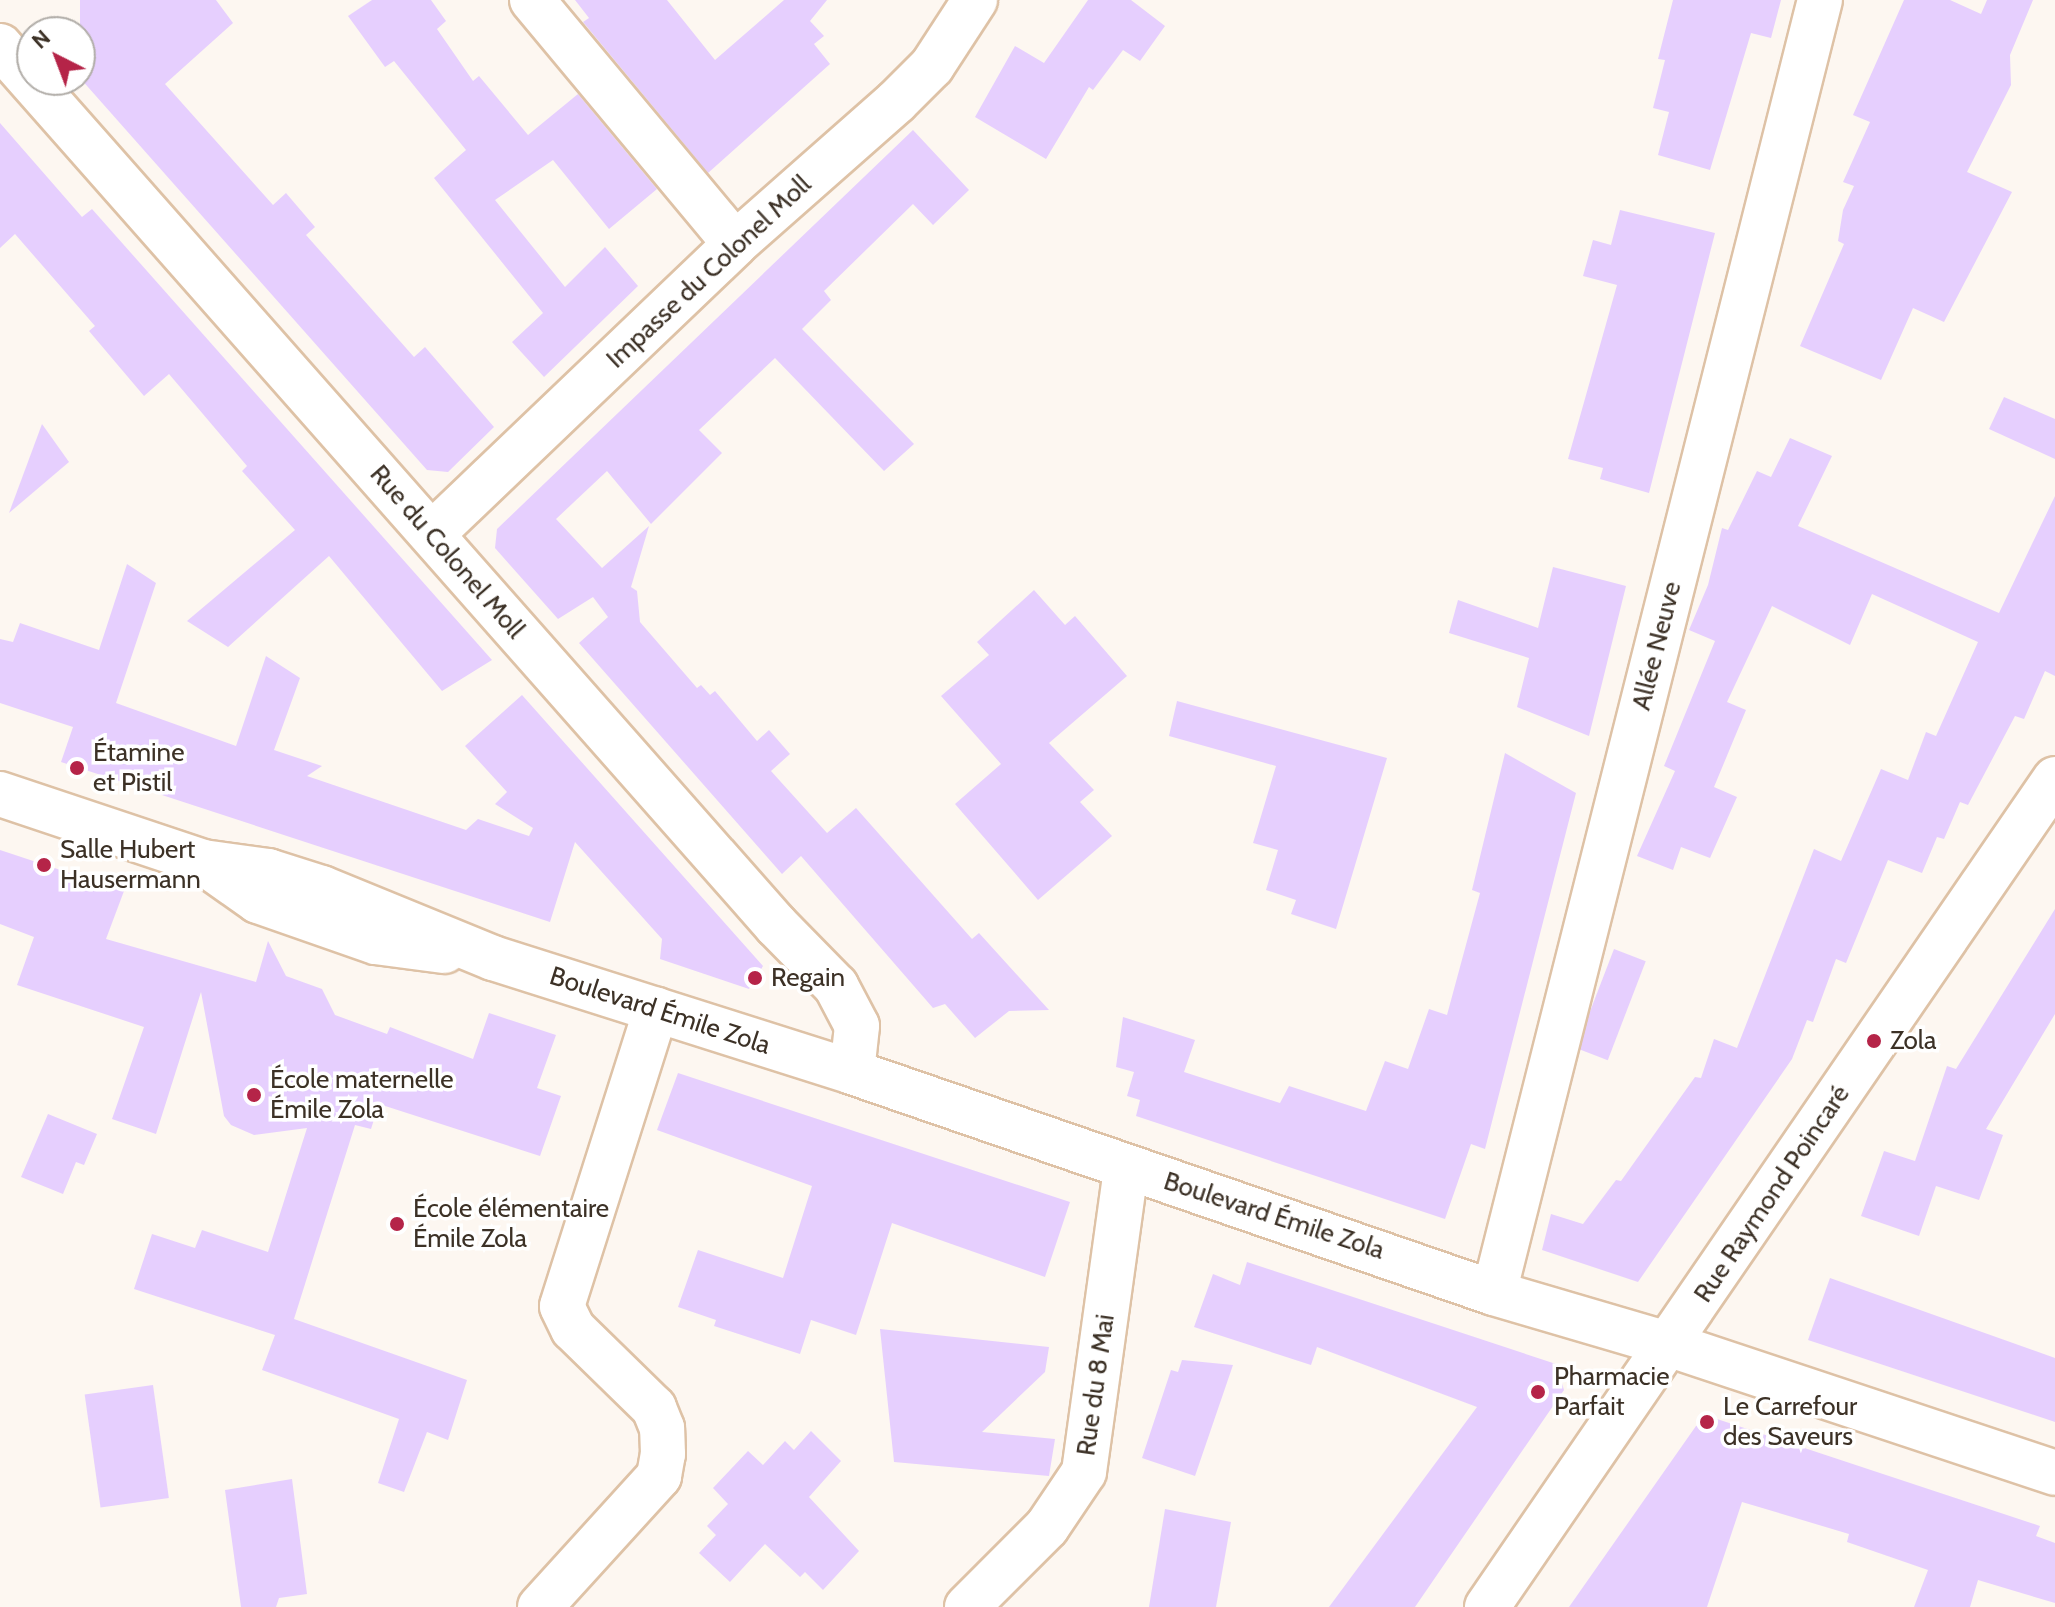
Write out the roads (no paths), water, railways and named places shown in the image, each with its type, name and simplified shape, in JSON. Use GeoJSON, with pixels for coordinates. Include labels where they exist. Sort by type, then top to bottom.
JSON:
{"type":"FeatureCollection","features":[{"type":"Feature","properties":{"kind":"street"},"geometry":{"type":"LineString","coordinates":[[532,0],[735,244]]}},
{"type":"Feature","properties":{"kind":"street","name":"Impasse du Colonel Moll"},"geometry":{"type":"LineString","coordinates":[[432,534],[735,244],[932,66],[975,0]]}},
{"type":"Feature","properties":{"kind":"street","name":"Allée Neuve"},"geometry":{"type":"LineString","coordinates":[[1494,1293],[1820,0]]}},
{"type":"Feature","properties":{"kind":"street","name":"Rue du Colonel Moll"},"geometry":{"type":"LineString","coordinates":[[0,46],[766,914],[836,986],[857,1026],[852,1072]]}},
{"type":"Feature","properties":{"kind":"street","name":"Rue Raymond Poincaré"},"geometry":{"type":"LineString","coordinates":[[1487,1607],[1671,1345],[2055,779]]}},
{"type":"Feature","properties":{"kind":"street","name":"Boulevard Émile Zola"},"geometry":{"type":"LineString","coordinates":[[0,794],[203,862],[258,901],[376,942],[493,958],[852,1072],[1126,1168],[1438,1269],[1494,1293],[1671,1345],[2055,1473]]}},
{"type":"Feature","properties":{"kind":"street"},"geometry":{"type":"LineString","coordinates":[[540,1607],[659,1476],[663,1454],[662,1428],[654,1408],[573,1329],[562,1306],[656,1010]]}},
{"type":"Feature","properties":{"kind":"street","name":"Rue du 8 Mai"},"geometry":{"type":"LineString","coordinates":[[967,1607],[1047,1527],[1084,1472],[1126,1168]]}},
{"type":"Feature","properties":{"kind":"place","name":"Étamine et Pistil"},"geometry":{"type":"Point","coordinates":[77,768]}},
{"type":"Feature","properties":{"kind":"place","name":"Salle Hubert Hausermann"},"geometry":{"type":"Point","coordinates":[44,865]}},
{"type":"Feature","properties":{"kind":"place","name":"Regain"},"geometry":{"type":"Point","coordinates":[755,978]}},
{"type":"Feature","properties":{"kind":"place","name":"Zola"},"geometry":{"type":"Point","coordinates":[1874,1041]}},
{"type":"Feature","properties":{"kind":"place","name":"École maternelle Émile Zola"},"geometry":{"type":"Point","coordinates":[254,1095]}},
{"type":"Feature","properties":{"kind":"place","name":"École élémentaire Émile Zola"},"geometry":{"type":"Point","coordinates":[397,1224]}},
{"type":"Feature","properties":{"kind":"place","name":"Pharmacie Parfait"},"geometry":{"type":"Point","coordinates":[1538,1392]}},
{"type":"Feature","properties":{"kind":"place","name":"Le Carrefour des Saveurs"},"geometry":{"type":"Point","coordinates":[1707,1422]}}]}
